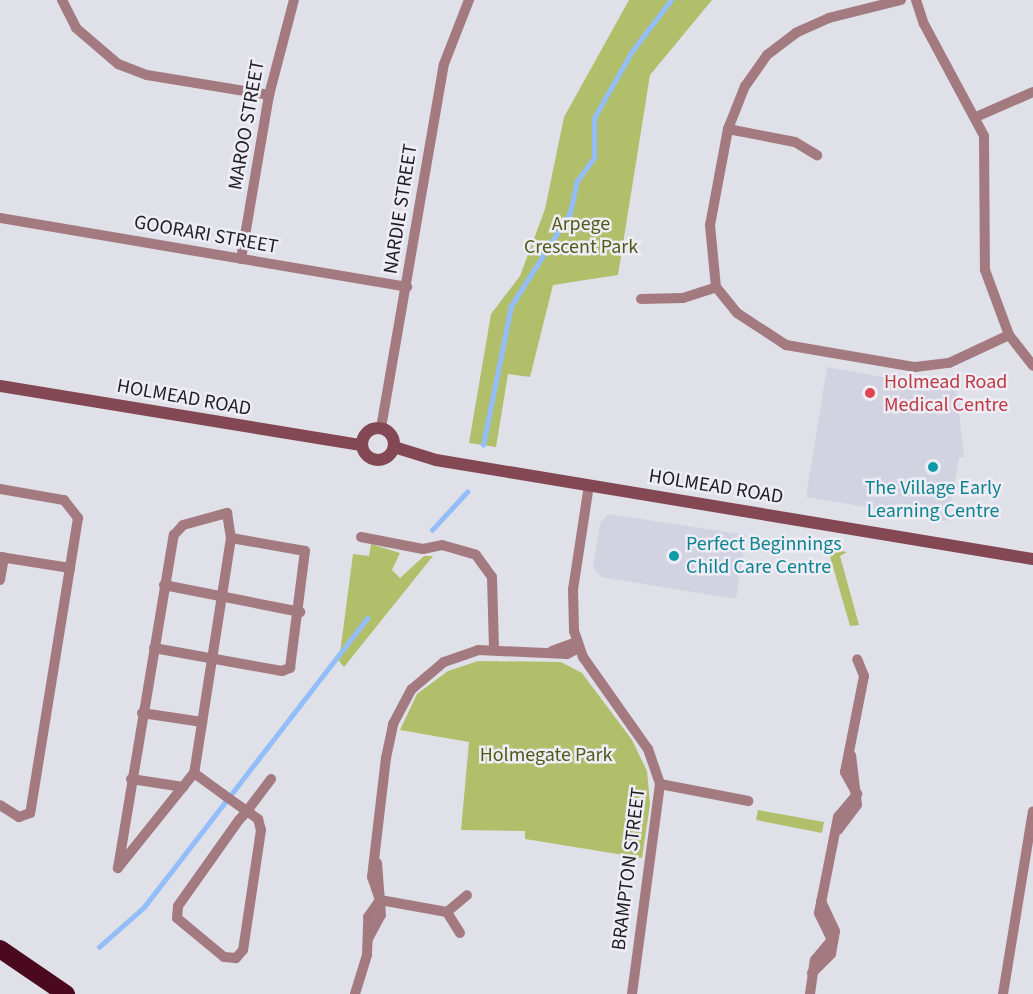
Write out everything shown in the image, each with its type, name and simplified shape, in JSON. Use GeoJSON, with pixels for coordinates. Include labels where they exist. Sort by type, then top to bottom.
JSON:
{"type":"FeatureCollection","features":[{"type":"Feature","properties":{"kind":"highway"},"geometry":{"type":"LineString","coordinates":[[0,950],[66,994]]}},
{"type":"Feature","properties":{"kind":"street"},"geometry":{"type":"LineString","coordinates":[[62,0],[76,28],[118,64],[147,75],[269,96]]}},
{"type":"Feature","properties":{"kind":"street","name":"MAROO STREET"},"geometry":{"type":"LineString","coordinates":[[241,259],[269,96],[294,0]]}},
{"type":"Feature","properties":{"kind":"street","name":"NARDIE STREET"},"geometry":{"type":"LineString","coordinates":[[381,428],[444,64],[469,0]]}},
{"type":"Feature","properties":{"kind":"street"},"geometry":{"type":"LineString","coordinates":[[901,0],[829,18],[796,33],[761,63],[728,129],[710,225],[716,286],[737,314],[786,345],[915,367],[950,363],[1009,335]]}},
{"type":"Feature","properties":{"kind":"street"},"geometry":{"type":"LineString","coordinates":[[916,0],[924,24],[976,117],[988,159],[985,270],[1009,335],[1033,366]]}},
{"type":"Feature","properties":{"kind":"street"},"geometry":{"type":"LineString","coordinates":[[976,117],[1033,92]]}},
{"type":"Feature","properties":{"kind":"street"},"geometry":{"type":"LineString","coordinates":[[728,129],[795,142],[817,155]]}},
{"type":"Feature","properties":{"kind":"street","name":"GOORARI STREET"},"geometry":{"type":"LineString","coordinates":[[0,218],[407,286]]}},
{"type":"Feature","properties":{"kind":"street"},"geometry":{"type":"LineString","coordinates":[[640,299],[683,298],[716,286]]}},
{"type":"Feature","properties":{"kind":"street","name":"HOLMEAD ROAD"},"geometry":{"type":"LineString","coordinates":[[0,386],[361,445]]}},
{"type":"Feature","properties":{"kind":"street"},"geometry":{"type":"LineString","coordinates":[[381,428],[390,433],[394,447],[389,456],[374,460],[361,445],[367,432],[381,428]]}},
{"type":"Feature","properties":{"kind":"street","name":"HOLMEAD ROAD"},"geometry":{"type":"LineString","coordinates":[[394,447],[436,460],[1033,559]]}},
{"type":"Feature","properties":{"kind":"street"},"geometry":{"type":"LineString","coordinates":[[356,994],[368,939],[381,915],[376,859],[386,758],[393,724],[408,696],[444,662],[494,650],[552,651],[578,645],[573,589],[589,485]]}},
{"type":"Feature","properties":{"kind":"street"},"geometry":{"type":"LineString","coordinates":[[0,489],[64,500],[74,507],[78,518],[30,813],[19,816],[0,805]]}},
{"type":"Feature","properties":{"kind":"street"},"geometry":{"type":"LineString","coordinates":[[227,513],[231,538],[194,773],[118,868],[164,585],[174,535],[183,525],[227,513]]}},
{"type":"Feature","properties":{"kind":"street"},"geometry":{"type":"LineString","coordinates":[[361,537],[423,549],[442,545],[476,555],[492,577],[494,650]]}},
{"type":"Feature","properties":{"kind":"street"},"geometry":{"type":"LineString","coordinates":[[154,648],[282,671],[290,668],[300,612],[305,551],[231,538]]}},
{"type":"Feature","properties":{"kind":"street"},"geometry":{"type":"LineString","coordinates":[[0,580],[2,557],[70,567]]}},
{"type":"Feature","properties":{"kind":"street"},"geometry":{"type":"LineString","coordinates":[[164,585],[300,612]]}},
{"type":"Feature","properties":{"kind":"street","name":"BRAMPTON STREET"},"geometry":{"type":"LineString","coordinates":[[578,645],[648,749],[660,784],[632,994]]}},
{"type":"Feature","properties":{"kind":"street"},"geometry":{"type":"LineString","coordinates":[[810,994],[811,974],[815,960],[832,940],[819,913],[838,830],[855,812],[857,794],[851,754],[864,676],[857,659]]}},
{"type":"Feature","properties":{"kind":"street"},"geometry":{"type":"LineString","coordinates":[[142,713],[202,722]]}},
{"type":"Feature","properties":{"kind":"street"},"geometry":{"type":"LineString","coordinates":[[194,773],[247,812],[258,819],[261,830],[244,939],[236,958],[224,957],[177,918],[178,906],[247,812],[271,779]]}},
{"type":"Feature","properties":{"kind":"street"},"geometry":{"type":"LineString","coordinates":[[131,779],[183,787]]}},
{"type":"Feature","properties":{"kind":"street"},"geometry":{"type":"LineString","coordinates":[[660,784],[747,801]]}},
{"type":"Feature","properties":{"kind":"street"},"geometry":{"type":"LineString","coordinates":[[1003,994],[1033,811]]}},
{"type":"Feature","properties":{"kind":"street"},"geometry":{"type":"LineString","coordinates":[[447,912],[467,895]]}},
{"type":"Feature","properties":{"kind":"street"},"geometry":{"type":"LineString","coordinates":[[380,900],[447,912],[460,933]]}},
{"type":"Feature","properties":{"kind":"shaded area"},"geometry":{"type":"Polygon","coordinates":[[[827,367],[915,383],[955,378],[964,457],[959,457],[948,521],[806,497],[827,367]]]}},
{"type":"Feature","properties":{"kind":"shaded area"},"geometry":{"type":"Polygon","coordinates":[[[608,514],[746,535],[736,599],[601,577],[593,567],[600,523],[608,514]]]}},
{"type":"Feature","properties":{"kind":"green space","name":"Arpege Crescent Park"},"geometry":{"type":"Polygon","coordinates":[[[629,0],[712,0],[650,75],[618,275],[553,285],[530,377],[508,374],[496,447],[469,443],[491,314],[520,276],[545,209],[564,117],[629,0]]]}},
{"type":"Feature","properties":{"kind":"green space"},"geometry":{"type":"Polygon","coordinates":[[[371,544],[400,553],[392,570],[400,578],[424,556],[433,556],[344,667],[339,661],[353,554],[369,556],[371,544]]]}},
{"type":"Feature","properties":{"kind":"green space"},"geometry":{"type":"Polygon","coordinates":[[[821,548],[847,552],[840,556],[859,625],[850,626],[829,553],[821,548]]]}},
{"type":"Feature","properties":{"kind":"green space","name":"Holmegate Park"},"geometry":{"type":"Polygon","coordinates":[[[478,661],[561,662],[582,673],[632,740],[647,771],[650,804],[642,858],[525,839],[525,831],[461,830],[469,742],[400,730],[417,694],[448,671],[478,661]]]}},
{"type":"Feature","properties":{"kind":"green space"},"geometry":{"type":"Polygon","coordinates":[[[758,810],[824,822],[822,833],[756,820],[758,810]]]}},
{"type":"Feature","properties":{"kind":"waterway"},"geometry":{"type":"LineString","coordinates":[[483,445],[511,306],[570,213],[577,181],[594,158],[594,118],[632,51],[671,0]]}},
{"type":"Feature","properties":{"kind":"waterway"},"geometry":{"type":"LineString","coordinates":[[432,530],[467,492]]}},
{"type":"Feature","properties":{"kind":"waterway"},"geometry":{"type":"LineString","coordinates":[[99,947],[144,907],[367,618]]}},
{"type":"Feature","properties":{"kind":"place","name":"Holmead Road Medical Centre"},"geometry":{"type":"Point","coordinates":[870,393]}},
{"type":"Feature","properties":{"kind":"place","name":"The Village Early Learning Centre"},"geometry":{"type":"Point","coordinates":[933,467]}},
{"type":"Feature","properties":{"kind":"place","name":"Perfect Beginnings Child Care Centre"},"geometry":{"type":"Point","coordinates":[674,556]}}]}
